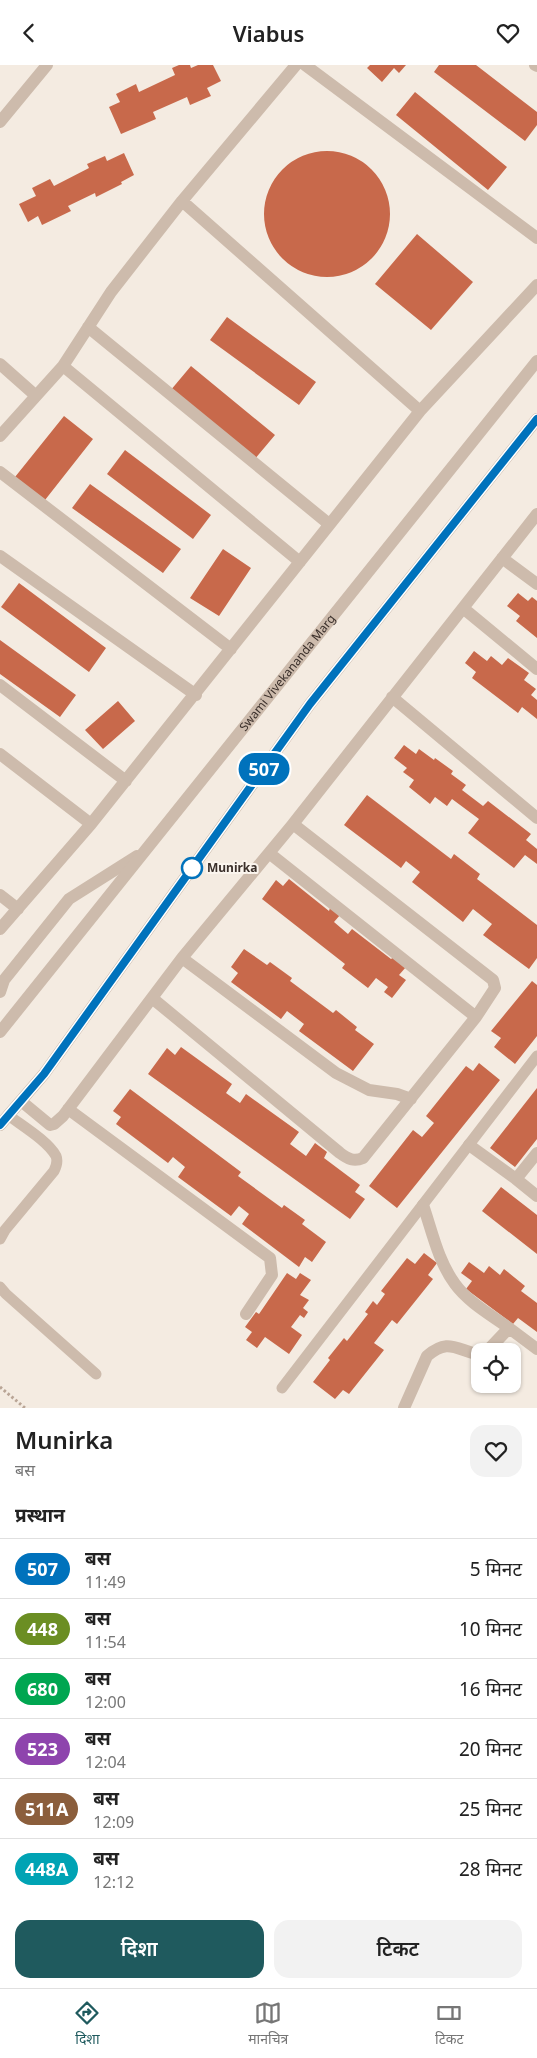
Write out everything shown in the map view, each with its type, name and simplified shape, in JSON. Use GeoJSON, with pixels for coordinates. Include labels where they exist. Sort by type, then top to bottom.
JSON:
{"type":"FeatureCollection","features":[{"type":"Feature","properties":{"kind":"street"},"geometry":{"type":"LineString","coordinates":[[0,121],[47,65]]}},
{"type":"Feature","properties":{"kind":"street"},"geometry":{"type":"LineString","coordinates":[[0,436],[63,366],[111,293],[182,201],[296,65]]}},
{"type":"Feature","properties":{"kind":"street"},"geometry":{"type":"LineString","coordinates":[[304,65],[537,238]]}},
{"type":"Feature","properties":{"kind":"street"},"geometry":{"type":"LineString","coordinates":[[182,201],[420,411]]}},
{"type":"Feature","properties":{"kind":"street"},"geometry":{"type":"LineString","coordinates":[[0,929],[91,824],[196,695],[420,411],[537,285]]}},
{"type":"Feature","properties":{"kind":"street"},"geometry":{"type":"LineString","coordinates":[[88,327],[329,524]]}},
{"type":"Feature","properties":{"kind":"street","name":"Swami Vivekananda Marg"},"geometry":{"type":"LineString","coordinates":[[0,1032],[537,361]]}},
{"type":"Feature","properties":{"kind":"street"},"geometry":{"type":"LineString","coordinates":[[0,365],[35,395]]}},
{"type":"Feature","properties":{"kind":"street"},"geometry":{"type":"LineString","coordinates":[[63,366],[300,562]]}},
{"type":"Feature","properties":{"kind":"street"},"geometry":{"type":"LineString","coordinates":[[4,1120],[44,1074],[310,704],[537,419]]}},
{"type":"Feature","properties":{"kind":"street"},"geometry":{"type":"LineString","coordinates":[[0,472],[231,649]]}},
{"type":"Feature","properties":{"kind":"street"},"geometry":{"type":"LineString","coordinates":[[20,1101],[50,1125],[58,1121],[182,959],[293,825],[537,515]]}},
{"type":"Feature","properties":{"kind":"street"},"geometry":{"type":"LineString","coordinates":[[0,556],[196,695]]}},
{"type":"Feature","properties":{"kind":"street"},"geometry":{"type":"LineString","coordinates":[[502,558],[537,584]]}},
{"type":"Feature","properties":{"kind":"street"},"geometry":{"type":"LineString","coordinates":[[463,608],[537,669]]}},
{"type":"Feature","properties":{"kind":"street"},"geometry":{"type":"LineString","coordinates":[[0,685],[126,781]]}},
{"type":"Feature","properties":{"kind":"street"},"geometry":{"type":"LineString","coordinates":[[392,697],[537,818]]}},
{"type":"Feature","properties":{"kind":"street"},"geometry":{"type":"LineString","coordinates":[[0,754],[91,824]]}},
{"type":"Feature","properties":{"kind":"street"},"geometry":{"type":"LineString","coordinates":[[152,998],[348,1159],[355,1161],[363,1158],[476,1017],[495,987],[493,980],[293,825]]}},
{"type":"Feature","properties":{"kind":"street"},"geometry":{"type":"LineString","coordinates":[[0,992],[4,980],[69,899],[146,851]]}},
{"type":"Feature","properties":{"kind":"street"},"geometry":{"type":"LineString","coordinates":[[269,853],[476,1017]]}},
{"type":"Feature","properties":{"kind":"street"},"geometry":{"type":"LineString","coordinates":[[0,895],[18,909]]}},
{"type":"Feature","properties":{"kind":"street"},"geometry":{"type":"LineString","coordinates":[[182,959],[336,1073],[369,1090],[397,1094],[411,1099]]}},
{"type":"Feature","properties":{"kind":"street"},"geometry":{"type":"LineString","coordinates":[[68,1109],[270,1258],[272,1275],[246,1314]]}},
{"type":"Feature","properties":{"kind":"street"},"geometry":{"type":"LineString","coordinates":[[468,1145],[537,1195]]}},
{"type":"Feature","properties":{"kind":"street"},"geometry":{"type":"LineString","coordinates":[[516,1179],[537,1153]]}},
{"type":"Feature","properties":{"kind":"street"},"geometry":{"type":"LineString","coordinates":[[423,1205],[440,1254],[456,1285],[470,1299],[537,1349]]}},
{"type":"Feature","properties":{"kind":"street"},"geometry":{"type":"LineString","coordinates":[[495,1343],[509,1328]]}},
{"type":"Feature","properties":{"kind":"street"},"geometry":{"type":"LineString","coordinates":[[404,1408],[427,1356],[433,1351],[447,1345],[471,1352]]}},
{"type":"Feature","properties":{"kind":"lane"},"geometry":{"type":"LineString","coordinates":[[282,1388],[537,1056]]}},
{"type":"Feature","properties":{"kind":"lane"},"geometry":{"type":"LineString","coordinates":[[0,1239],[5,1230],[54,1171],[56,1165],[56,1157],[46,1145],[4,1120]]}},
{"type":"Feature","properties":{"kind":"lane"},"geometry":{"type":"LineString","coordinates":[[0,1287],[96,1374]]}},
{"type":"Feature","properties":{"kind":"path"},"geometry":{"type":"LineString","coordinates":[[0,1387],[25,1408]]}},
{"type":"Feature","properties":{"kind":"building"},"geometry":{"type":"Polygon","coordinates":[[[179,65],[190,65],[191,68],[198,65],[213,65],[221,81],[207,88],[211,96],[190,105],[187,97],[153,112],[156,119],[121,134],[109,107],[120,102],[116,94],[136,84],[139,92],[175,75],[172,68],[179,65]]]}},
{"type":"Feature","properties":{"kind":"building"},"geometry":{"type":"Polygon","coordinates":[[[370,65],[406,65],[399,73],[394,68],[382,82],[367,68],[370,65]]]}},
{"type":"Feature","properties":{"kind":"building"},"geometry":{"type":"Polygon","coordinates":[[[439,65],[476,65],[537,112],[537,125],[525,141],[434,72],[439,65]]]}},
{"type":"Feature","properties":{"kind":"building"},"geometry":{"type":"Polygon","coordinates":[[[415,92],[507,167],[488,190],[396,115],[415,92]]]}},
{"type":"Feature","properties":{"kind":"building"},"geometry":{"type":"Polygon","coordinates":[[[327,151],[351,156],[371,170],[385,190],[390,214],[385,238],[371,258],[351,272],[327,277],[303,272],[283,258],[269,238],[264,214],[269,190],[283,170],[303,156],[327,151]]]}},
{"type":"Feature","properties":{"kind":"building"},"geometry":{"type":"Polygon","coordinates":[[[124,153],[134,175],[121,182],[122,184],[96,197],[95,193],[68,206],[71,211],[42,225],[38,216],[28,222],[19,204],[36,196],[32,188],[50,179],[54,186],[89,168],[87,164],[105,156],[107,161],[124,153]]]}},
{"type":"Feature","properties":{"kind":"building"},"geometry":{"type":"Polygon","coordinates":[[[417,234],[473,282],[431,330],[375,284],[417,234]]]}},
{"type":"Feature","properties":{"kind":"building"},"geometry":{"type":"Polygon","coordinates":[[[227,317],[316,382],[299,405],[210,340],[227,317]]]}},
{"type":"Feature","properties":{"kind":"building"},"geometry":{"type":"Polygon","coordinates":[[[191,366],[275,435],[254,460],[170,391],[191,366]]]}},
{"type":"Feature","properties":{"kind":"building"},"geometry":{"type":"Polygon","coordinates":[[[64,416],[93,439],[45,500],[15,477],[64,416]]]}},
{"type":"Feature","properties":{"kind":"building"},"geometry":{"type":"Polygon","coordinates":[[[125,450],[211,515],[193,539],[107,474],[125,450]]]}},
{"type":"Feature","properties":{"kind":"building"},"geometry":{"type":"Polygon","coordinates":[[[90,484],[181,549],[163,573],[72,508],[90,484]]]}},
{"type":"Feature","properties":{"kind":"building"},"geometry":{"type":"Polygon","coordinates":[[[223,549],[251,568],[219,616],[190,598],[223,549]]]}},
{"type":"Feature","properties":{"kind":"building"},"geometry":{"type":"Polygon","coordinates":[[[19,583],[106,648],[89,672],[1,607],[19,583]]]}},
{"type":"Feature","properties":{"kind":"building"},"geometry":{"type":"Polygon","coordinates":[[[518,593],[528,601],[532,597],[537,601],[537,638],[516,621],[520,616],[507,606],[518,593]]]}},
{"type":"Feature","properties":{"kind":"building"},"geometry":{"type":"Polygon","coordinates":[[[0,640],[76,695],[60,717],[0,674],[0,640]]]}},
{"type":"Feature","properties":{"kind":"building"},"geometry":{"type":"Polygon","coordinates":[[[474,651],[487,661],[491,656],[502,665],[508,658],[529,673],[524,680],[536,689],[531,695],[537,700],[537,719],[522,707],[518,713],[472,678],[476,672],[465,663],[474,651]]]}},
{"type":"Feature","properties":{"kind":"building"},"geometry":{"type":"Polygon","coordinates":[[[118,701],[135,721],[103,749],[85,730],[118,701]]]}},
{"type":"Feature","properties":{"kind":"building"},"geometry":{"type":"Polygon","coordinates":[[[404,745],[416,754],[419,749],[434,760],[435,758],[453,771],[451,774],[466,785],[462,790],[483,806],[488,801],[531,834],[526,840],[537,849],[537,864],[525,855],[514,868],[468,833],[479,819],[452,799],[447,806],[435,797],[430,804],[409,787],[414,780],[403,772],[407,768],[394,758],[404,745]]]}},
{"type":"Feature","properties":{"kind":"building"},"geometry":{"type":"Polygon","coordinates":[[[367,795],[451,859],[454,854],[480,874],[477,879],[537,925],[537,958],[529,969],[483,935],[492,924],[473,909],[463,922],[412,882],[420,872],[406,861],[401,868],[344,825],[367,795]]]}},
{"type":"Feature","properties":{"kind":"building"},"geometry":{"type":"Polygon","coordinates":[[[289,879],[329,911],[330,908],[340,915],[334,922],[348,934],[352,929],[391,959],[394,957],[406,967],[399,975],[406,980],[392,998],[384,992],[388,987],[376,978],[368,988],[342,968],[345,964],[262,899],[276,880],[283,886],[289,879]]]}},
{"type":"Feature","properties":{"kind":"building"},"geometry":{"type":"Polygon","coordinates":[[[244,949],[267,965],[270,962],[292,978],[290,981],[333,1013],[336,1010],[357,1027],[355,1030],[374,1044],[353,1071],[299,1031],[304,1024],[287,1011],[281,1019],[231,982],[238,973],[231,967],[244,949]]]}},
{"type":"Feature","properties":{"kind":"building"},"geometry":{"type":"Polygon","coordinates":[[[532,981],[537,985],[537,1036],[515,1064],[494,1047],[501,1038],[491,1031],[532,981]]]}},
{"type":"Feature","properties":{"kind":"building"},"geometry":{"type":"Polygon","coordinates":[[[181,1047],[232,1084],[226,1093],[240,1103],[246,1094],[299,1132],[290,1144],[306,1156],[315,1143],[327,1152],[324,1158],[360,1185],[355,1192],[365,1199],[350,1219],[148,1074],[167,1048],[175,1055],[181,1047]]]}},
{"type":"Feature","properties":{"kind":"building"},"geometry":{"type":"Polygon","coordinates":[[[479,1063],[500,1080],[397,1208],[369,1186],[413,1130],[422,1137],[434,1123],[426,1116],[466,1066],[473,1071],[479,1063]]]}},
{"type":"Feature","properties":{"kind":"building"},"geometry":{"type":"Polygon","coordinates":[[[537,1088],[537,1139],[515,1167],[490,1148],[537,1088]]]}},
{"type":"Feature","properties":{"kind":"building"},"geometry":{"type":"Polygon","coordinates":[[[130,1089],[241,1172],[238,1176],[282,1208],[284,1205],[305,1220],[302,1224],[326,1242],[312,1262],[305,1257],[299,1267],[242,1224],[249,1214],[239,1206],[231,1216],[178,1177],[185,1167],[173,1157],[168,1163],[116,1124],[121,1117],[113,1111],[130,1089]]]}},
{"type":"Feature","properties":{"kind":"building"},"geometry":{"type":"Polygon","coordinates":[[[501,1187],[537,1215],[537,1254],[482,1211],[501,1187]]]}},
{"type":"Feature","properties":{"kind":"building"},"geometry":{"type":"Polygon","coordinates":[[[424,1253],[437,1263],[428,1275],[433,1279],[397,1324],[392,1320],[374,1343],[384,1350],[349,1394],[343,1390],[335,1399],[313,1382],[330,1360],[328,1358],[344,1338],[347,1341],[368,1314],[365,1312],[373,1301],[377,1305],[385,1294],[381,1291],[407,1258],[415,1264],[424,1253]]]}},
{"type":"Feature","properties":{"kind":"building"},"geometry":{"type":"Polygon","coordinates":[[[469,1262],[484,1273],[489,1266],[500,1275],[504,1269],[525,1286],[521,1291],[537,1303],[537,1332],[518,1318],[513,1324],[466,1289],[472,1281],[461,1273],[469,1262]]]}},
{"type":"Feature","properties":{"kind":"building"},"geometry":{"type":"Polygon","coordinates":[[[287,1273],[296,1279],[300,1273],[311,1280],[300,1295],[309,1300],[303,1308],[308,1312],[304,1318],[300,1315],[291,1327],[302,1335],[289,1354],[265,1337],[257,1348],[246,1340],[252,1332],[245,1327],[256,1312],[259,1314],[287,1273]]]}},
{"type":"Feature","properties":{"kind":"bus line","name":"507"},"geometry":{"type":"LineString","coordinates":[[0,1125],[44,1074],[310,704],[537,419]]}},
{"type":"Feature","properties":{"kind":"place","name":"Munirka"},"geometry":{"type":"Point","coordinates":[192,868]}}]}
